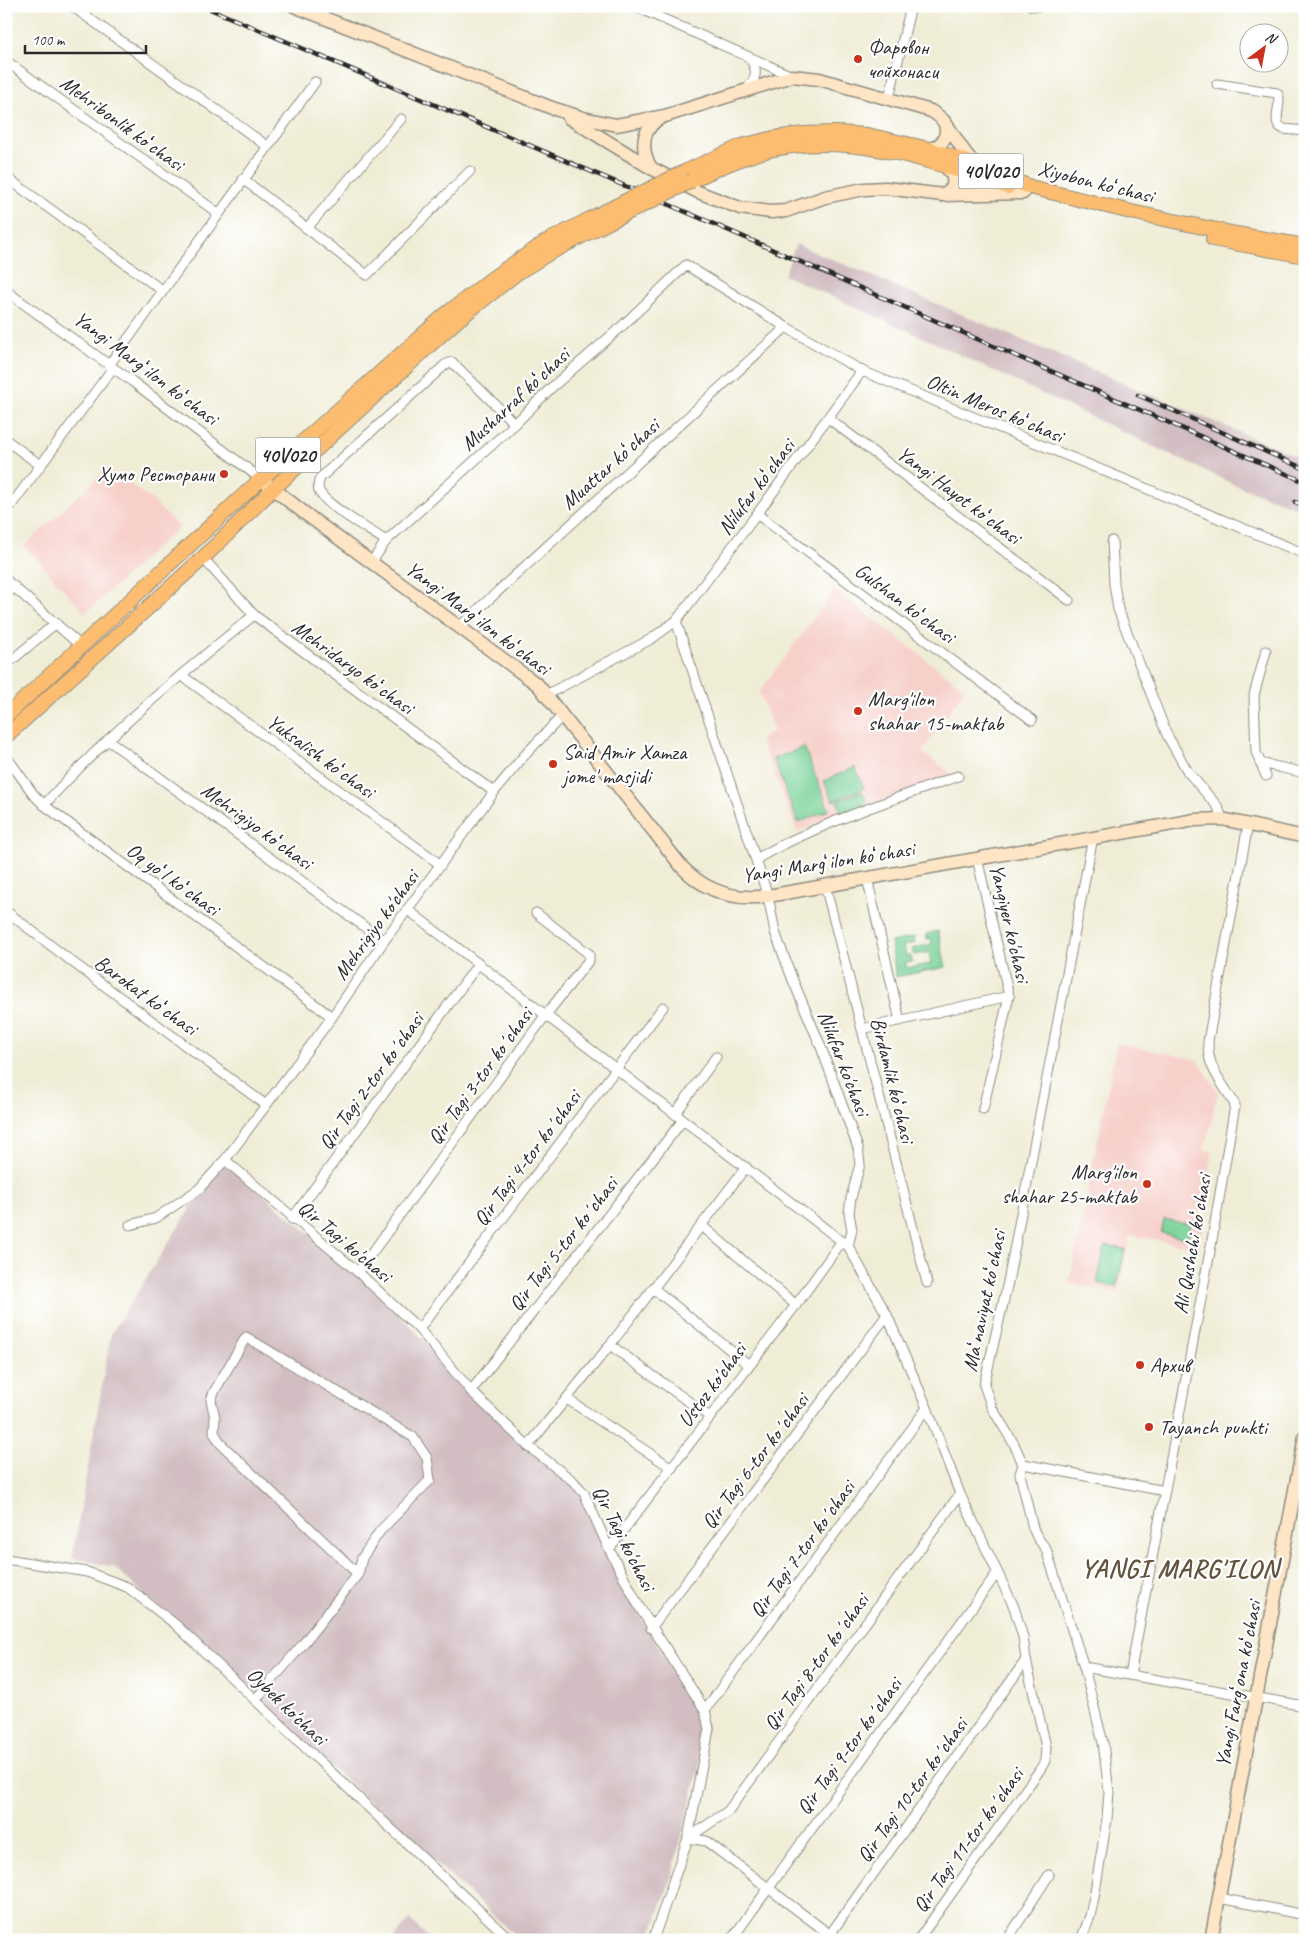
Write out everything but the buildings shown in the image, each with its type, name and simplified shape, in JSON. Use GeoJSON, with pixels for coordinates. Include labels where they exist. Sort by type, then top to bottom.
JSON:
{"type":"FeatureCollection","features":[{"type":"Feature","properties":{"kind":"main road"},"geometry":{"type":"LineString","coordinates":[[294,6],[552,108],[583,118],[616,125],[665,116],[792,76],[819,79],[931,111],[942,118],[976,165]]}},
{"type":"Feature","properties":{"kind":"main road"},"geometry":{"type":"LineString","coordinates":[[552,108],[651,168],[698,192],[740,208],[771,212],[786,210],[839,193],[864,189],[886,188],[943,195],[1023,193]]}},
{"type":"Feature","properties":{"kind":"main road"},"geometry":{"type":"LineString","coordinates":[[651,168],[644,153],[644,137],[652,124],[665,116]]}},
{"type":"Feature","properties":{"kind":"main road"},"geometry":{"type":"LineString","coordinates":[[929,149],[942,143],[946,135],[947,130],[942,118]]}},
{"type":"Feature","properties":{"kind":"main road","name":"Xiyobon koʻchasi"},"geometry":{"type":"LineString","coordinates":[[685,177],[742,146],[774,138],[836,133],[868,136],[929,149],[976,165],[1030,187],[1132,212],[1236,234],[1305,246]]}},
{"type":"Feature","properties":{"kind":"main road","name":"Xiyobon koʻchasi"},"geometry":{"type":"LineString","coordinates":[[685,177],[760,153],[792,146],[860,146],[893,151],[945,166],[1023,193],[1130,221],[1236,244],[1305,256]]}},
{"type":"Feature","properties":{"kind":"main road"},"geometry":{"type":"LineString","coordinates":[[943,195],[950,190],[954,183],[952,174],[945,166]]}},
{"type":"Feature","properties":{"kind":"main road","name":"40V020"},"geometry":{"type":"LineString","coordinates":[[6,716],[261,479],[445,315],[494,277],[544,244],[594,223],[685,177]]}},
{"type":"Feature","properties":{"kind":"main road","name":"40V020"},"geometry":{"type":"LineString","coordinates":[[6,736],[202,558],[274,488],[455,322],[518,273],[594,223]]}},
{"type":"Feature","properties":{"kind":"main road","name":"Yangi Margʻilon koʻchasi"},"geometry":{"type":"LineString","coordinates":[[261,479],[538,685],[689,875],[719,894],[744,898],[768,896],[1195,820],[1222,819],[1305,837]]}},
{"type":"Feature","properties":{"kind":"main road","name":"Yangi Fargʻona koʻchasi"},"geometry":{"type":"LineString","coordinates":[[1211,1940],[1305,1436]]}},
{"type":"Feature","properties":{"kind":"street"},"geometry":{"type":"LineString","coordinates":[[72,6],[267,146]]}},
{"type":"Feature","properties":{"kind":"street"},"geometry":{"type":"LineString","coordinates":[[634,6],[792,76]]}},
{"type":"Feature","properties":{"kind":"street"},"geometry":{"type":"LineString","coordinates":[[889,98],[911,6]]}},
{"type":"Feature","properties":{"kind":"street"},"geometry":{"type":"LineString","coordinates":[[1032,6],[1039,6]]}},
{"type":"Feature","properties":{"kind":"street"},"geometry":{"type":"LineString","coordinates":[[746,90],[754,81],[757,73],[755,65],[750,58]]}},
{"type":"Feature","properties":{"kind":"street","name":"Mehribonlik koʻchasi"},"geometry":{"type":"LineString","coordinates":[[6,61],[218,213]]}},
{"type":"Feature","properties":{"kind":"street"},"geometry":{"type":"LineString","coordinates":[[6,512],[218,213],[315,82]]}},
{"type":"Feature","properties":{"kind":"street"},"geometry":{"type":"LineString","coordinates":[[1217,84],[1277,92],[1280,98],[1276,121],[1278,125],[1283,128],[1305,131]]}},
{"type":"Feature","properties":{"kind":"street"},"geometry":{"type":"LineString","coordinates":[[307,228],[400,119]]}},
{"type":"Feature","properties":{"kind":"street"},"geometry":{"type":"LineString","coordinates":[[243,179],[367,275],[470,170]]}},
{"type":"Feature","properties":{"kind":"street"},"geometry":{"type":"LineString","coordinates":[[6,177],[163,291]]}},
{"type":"Feature","properties":{"kind":"street","name":"Oltin Meros koʻchasi"},"geometry":{"type":"LineString","coordinates":[[686,265],[786,327],[862,371],[1305,554]]}},
{"type":"Feature","properties":{"kind":"street","name":"Musharraf koʻchasi"},"geometry":{"type":"LineString","coordinates":[[372,562],[386,541],[620,328],[686,265]]}},
{"type":"Feature","properties":{"kind":"street","name":"Yangi Margʻilon koʻchasi"},"geometry":{"type":"LineString","coordinates":[[6,291],[111,366],[261,479]]}},
{"type":"Feature","properties":{"kind":"street","name":"Muattar koʻchasi"},"geometry":{"type":"LineString","coordinates":[[459,627],[786,327]]}},
{"type":"Feature","properties":{"kind":"street"},"geometry":{"type":"LineString","coordinates":[[386,541],[330,502],[320,492],[318,484],[320,478],[445,365],[452,362],[515,424]]}},
{"type":"Feature","properties":{"kind":"street","name":"Nilufar koʻchasi"},"geometry":{"type":"LineString","coordinates":[[546,695],[650,639],[676,622],[758,514],[862,371]]}},
{"type":"Feature","properties":{"kind":"street","name":"Yangi Hayot koʻchasi"},"geometry":{"type":"LineString","coordinates":[[828,418],[1069,600]]}},
{"type":"Feature","properties":{"kind":"street"},"geometry":{"type":"LineString","coordinates":[[6,440],[40,465]]}},
{"type":"Feature","properties":{"kind":"street","name":"Gulshan koʻchasi"},"geometry":{"type":"LineString","coordinates":[[758,514],[1032,720]]}},
{"type":"Feature","properties":{"kind":"street"},"geometry":{"type":"LineString","coordinates":[[1112,541],[1114,584],[1118,609],[1167,735],[1188,772],[1218,807],[1222,819]]}},
{"type":"Feature","properties":{"kind":"street","name":"Mehridaryo koʻchasi"},"geometry":{"type":"LineString","coordinates":[[202,558],[254,615],[494,792]]}},
{"type":"Feature","properties":{"kind":"street"},"geometry":{"type":"LineString","coordinates":[[6,580],[81,646]]}},
{"type":"Feature","properties":{"kind":"street"},"geometry":{"type":"LineString","coordinates":[[6,594],[15,586]]}},
{"type":"Feature","properties":{"kind":"street"},"geometry":{"type":"LineString","coordinates":[[44,805],[108,740],[181,675],[254,615]]}},
{"type":"Feature","properties":{"kind":"street"},"geometry":{"type":"LineString","coordinates":[[676,622],[768,896]]}},
{"type":"Feature","properties":{"kind":"street"},"geometry":{"type":"LineString","coordinates":[[6,665],[56,623]]}},
{"type":"Feature","properties":{"kind":"street"},"geometry":{"type":"LineString","coordinates":[[1266,650],[1254,695],[1256,752],[1266,776]]}},
{"type":"Feature","properties":{"kind":"street","name":"Yuksalish koʻchasi"},"geometry":{"type":"LineString","coordinates":[[181,675],[441,865]]}},
{"type":"Feature","properties":{"kind":"street","name":"Mehrigiyo ko'chasi"},"geometry":{"type":"LineString","coordinates":[[130,1225],[156,1218],[199,1189],[225,1160],[332,1017],[384,941],[494,792],[523,757],[562,716]]}},
{"type":"Feature","properties":{"kind":"street","name":"Mehrigiyo koʻchasi"},"geometry":{"type":"LineString","coordinates":[[108,740],[384,941]]}},
{"type":"Feature","properties":{"kind":"street","name":"Oq yoʻl koʻchasi"},"geometry":{"type":"LineString","coordinates":[[6,756],[34,796],[44,805],[332,1017]]}},
{"type":"Feature","properties":{"kind":"street"},"geometry":{"type":"LineString","coordinates":[[1260,763],[1305,773]]}},
{"type":"Feature","properties":{"kind":"street"},"geometry":{"type":"LineString","coordinates":[[756,859],[778,846],[823,826],[958,776]]}},
{"type":"Feature","properties":{"kind":"street","name":"Ali Qushchi koʻchasi"},"geometry":{"type":"LineString","coordinates":[[1130,1675],[1235,1105],[1213,1070],[1207,1055],[1248,825]]}},
{"type":"Feature","properties":{"kind":"street","name":"Maʻnaviyat koʻchasi"},"geometry":{"type":"LineString","coordinates":[[1080,1940],[1092,1906],[1107,1820],[1109,1792],[1103,1743],[1084,1667],[1046,1549],[1033,1528],[1020,1474],[1023,1464],[1014,1444],[992,1408],[984,1385],[1008,1282],[1093,837]]}},
{"type":"Feature","properties":{"kind":"street","name":"Yangiyer ko'chasi"},"geometry":{"type":"LineString","coordinates":[[862,1028],[1009,996],[977,858]]}},
{"type":"Feature","properties":{"kind":"street"},"geometry":{"type":"LineString","coordinates":[[867,878],[900,1021]]}},
{"type":"Feature","properties":{"kind":"street","name":"Birdamlik koʻchasi"},"geometry":{"type":"LineString","coordinates":[[826,885],[927,1283]]}},
{"type":"Feature","properties":{"kind":"street","name":"Nilufar ko'chasi"},"geometry":{"type":"LineString","coordinates":[[768,896],[779,941],[858,1148],[860,1164],[849,1213],[852,1230],[845,1243]]}},
{"type":"Feature","properties":{"kind":"street"},"geometry":{"type":"LineString","coordinates":[[408,910],[845,1243],[887,1315],[927,1408],[960,1494],[1014,1607],[1023,1637],[1026,1660]]}},
{"type":"Feature","properties":{"kind":"street","name":"Barokat koʻchasi"},"geometry":{"type":"LineString","coordinates":[[6,911],[266,1105]]}},
{"type":"Feature","properties":{"kind":"street","name":"Qir Tagi 3-tor koʼchasi"},"geometry":{"type":"LineString","coordinates":[[358,1272],[545,1016],[589,960],[588,954],[536,913]]}},
{"type":"Feature","properties":{"kind":"street","name":"Qir Tagi 2-tor koʼchasi"},"geometry":{"type":"LineString","coordinates":[[292,1219],[479,963]]}},
{"type":"Feature","properties":{"kind":"street"},"geometry":{"type":"LineString","coordinates":[[983,1109],[1009,996]]}},
{"type":"Feature","properties":{"kind":"street","name":"Qir Tagi 4-tor koʼchasi"},"geometry":{"type":"LineString","coordinates":[[419,1329],[663,1007]]}},
{"type":"Feature","properties":{"kind":"street","name":"Qir Tagi 5-tor koʼchasi"},"geometry":{"type":"LineString","coordinates":[[471,1391],[679,1117],[716,1057]]}},
{"type":"Feature","properties":{"kind":"street","name":"Qir Tagi ko'chasi"},"geometry":{"type":"LineString","coordinates":[[225,1160],[292,1219],[358,1272],[419,1329],[471,1391],[528,1446],[573,1481],[584,1492],[609,1549],[651,1628],[705,1710],[709,1729],[688,1838],[653,1940]]}},
{"type":"Feature","properties":{"kind":"street"},"geometry":{"type":"LineString","coordinates":[[528,1446],[568,1400],[746,1167]]}},
{"type":"Feature","properties":{"kind":"street"},"geometry":{"type":"LineString","coordinates":[[702,1226],[796,1305]]}},
{"type":"Feature","properties":{"kind":"street","name":"Ustoz ko'chasi"},"geometry":{"type":"LineString","coordinates":[[609,1549],[749,1365],[845,1243]]}},
{"type":"Feature","properties":{"kind":"street"},"geometry":{"type":"LineString","coordinates":[[653,1288],[749,1365]]}},
{"type":"Feature","properties":{"kind":"street","name":"Qir Tagi 6-tor koʼchasi"},"geometry":{"type":"LineString","coordinates":[[651,1628],[887,1315]]}},
{"type":"Feature","properties":{"kind":"street"},"geometry":{"type":"LineString","coordinates":[[256,1700],[358,1574],[362,1558],[380,1531],[430,1480],[427,1458],[413,1436],[246,1338],[211,1400],[215,1418],[214,1433],[221,1444],[358,1574]]}},
{"type":"Feature","properties":{"kind":"street"},"geometry":{"type":"LineString","coordinates":[[610,1345],[710,1416]]}},
{"type":"Feature","properties":{"kind":"street"},"geometry":{"type":"LineString","coordinates":[[568,1400],[672,1468]]}},
{"type":"Feature","properties":{"kind":"street","name":"Qir Tagi 7-tor koʼchasi"},"geometry":{"type":"LineString","coordinates":[[705,1710],[927,1408]]}},
{"type":"Feature","properties":{"kind":"street"},"geometry":{"type":"LineString","coordinates":[[1023,1464],[1165,1491]]}},
{"type":"Feature","properties":{"kind":"street","name":"Qir Tagi 8-tor koʼchasi"},"geometry":{"type":"LineString","coordinates":[[688,1838],[728,1811],[960,1494]]}},
{"type":"Feature","properties":{"kind":"street","name":"Oybek ko'chasi"},"geometry":{"type":"LineString","coordinates":[[6,1559],[87,1572],[127,1587],[175,1624],[511,1940]]}},
{"type":"Feature","properties":{"kind":"street","name":"Qir Tagi 9-tor koʼchasi"},"geometry":{"type":"LineString","coordinates":[[731,1940],[997,1573]]}},
{"type":"Feature","properties":{"kind":"street","name":"Qir Tagi 11-tor koʼchasi"},"geometry":{"type":"LineString","coordinates":[[918,1940],[1045,1761],[1046,1747],[1026,1660]]}},
{"type":"Feature","properties":{"kind":"street","name":"Qir Tagi 10-tor koʼchasi"},"geometry":{"type":"LineString","coordinates":[[831,1938],[1026,1660]]}},
{"type":"Feature","properties":{"kind":"street"},"geometry":{"type":"LineString","coordinates":[[1084,1667],[1305,1706]]}},
{"type":"Feature","properties":{"kind":"street"},"geometry":{"type":"LineString","coordinates":[[688,1838],[706,1841],[769,1887],[831,1938]]}},
{"type":"Feature","properties":{"kind":"street"},"geometry":{"type":"LineString","coordinates":[[1007,1940],[1049,1875]]}},
{"type":"Feature","properties":{"kind":"street"},"geometry":{"type":"LineString","coordinates":[[1219,1898],[1305,1915]]}},
{"type":"Feature","properties":{"kind":"shaded area"},"geometry":{"type":"Polygon","coordinates":[[[796,244],[1305,460],[1305,511],[1233,484],[937,344],[784,275],[796,244]]]}},
{"type":"Feature","properties":{"kind":"shaded area"},"geometry":{"type":"Polygon","coordinates":[[[108,468],[152,500],[179,527],[85,613],[25,546],[108,468]]]}},
{"type":"Feature","properties":{"kind":"shaded area","name":"Marg'ilon shahar 15-maktab"},"geometry":{"type":"Polygon","coordinates":[[[835,590],[965,689],[922,752],[953,775],[797,831],[760,740],[774,730],[759,692],[835,590]]]}},
{"type":"Feature","properties":{"kind":"shaded area","name":"Marg'ilon shahar 25-maktab"},"geometry":{"type":"Polygon","coordinates":[[[1117,1043],[1198,1060],[1218,1092],[1205,1149],[1213,1151],[1198,1216],[1205,1218],[1199,1248],[1130,1235],[1118,1293],[1069,1283],[1117,1043]]]}},
{"type":"Feature","properties":{"kind":"shaded area"},"geometry":{"type":"Polygon","coordinates":[[[225,1163],[360,1275],[529,1448],[581,1493],[637,1611],[707,1726],[700,1765],[670,1882],[649,1940],[520,1940],[114,1567],[72,1558],[111,1334],[198,1196],[225,1163]]]}},
{"type":"Feature","properties":{"kind":"shaded area"},"geometry":{"type":"Polygon","coordinates":[[[410,1920],[431,1940],[393,1940],[410,1920]]]}},
{"type":"Feature","properties":{"kind":"green space"},"geometry":{"type":"Polygon","coordinates":[[[804,747],[829,810],[798,823],[773,759],[804,747]]]}},
{"type":"Feature","properties":{"kind":"green space"},"geometry":{"type":"Polygon","coordinates":[[[855,767],[864,788],[833,801],[824,781],[855,767]]]}},
{"type":"Feature","properties":{"kind":"green space"},"geometry":{"type":"Polygon","coordinates":[[[862,791],[867,803],[842,814],[837,801],[862,791]]]}},
{"type":"Feature","properties":{"kind":"green space"},"geometry":{"type":"Polygon","coordinates":[[[938,931],[946,967],[896,977],[891,942],[914,937],[915,943],[903,946],[906,956],[911,956],[912,962],[905,963],[907,968],[931,964],[929,952],[914,955],[912,949],[932,944],[931,938],[927,939],[926,934],[938,931]]]}},
{"type":"Feature","properties":{"kind":"green space"},"geometry":{"type":"Polygon","coordinates":[[[1164,1219],[1191,1225],[1188,1239],[1161,1233],[1164,1219]]]}},
{"type":"Feature","properties":{"kind":"green space"},"geometry":{"type":"Polygon","coordinates":[[[1105,1245],[1125,1249],[1117,1287],[1097,1283],[1105,1245]]]}},
{"type":"Feature","properties":{"kind":"railway"},"geometry":{"type":"LineString","coordinates":[[203,6],[700,218],[1305,482]]}},
{"type":"Feature","properties":{"kind":"railway"},"geometry":{"type":"LineString","coordinates":[[1138,395],[1305,469]]}},
{"type":"Feature","properties":{"kind":"railway"},"geometry":{"type":"LineString","coordinates":[[1295,502],[1305,506]]}},
{"type":"Feature","properties":{"kind":"place","name":"Фаровон чойхонаси"},"geometry":{"type":"Point","coordinates":[858,59]}},
{"type":"Feature","properties":{"kind":"place","name":"Хумо Ресторани"},"geometry":{"type":"Point","coordinates":[224,474]}},
{"type":"Feature","properties":{"kind":"place","name":"Marg'ilon shahar 15-maktab"},"geometry":{"type":"Point","coordinates":[858,711]}},
{"type":"Feature","properties":{"kind":"place","name":"Said Amir Xamza jome' masjidi"},"geometry":{"type":"Point","coordinates":[553,764]}},
{"type":"Feature","properties":{"kind":"place","name":"Marg'ilon shahar 25-maktab"},"geometry":{"type":"Point","coordinates":[1147,1184]}},
{"type":"Feature","properties":{"kind":"place","name":"Архив"},"geometry":{"type":"Point","coordinates":[1140,1365]}},
{"type":"Feature","properties":{"kind":"place","name":"Tayanch punkti"},"geometry":{"type":"Point","coordinates":[1149,1427]}},
{"type":"Feature","properties":{"kind":"district","name":"YANGI MARG'ILON"},"geometry":{"type":"Point","coordinates":[1180,1568]}}]}
